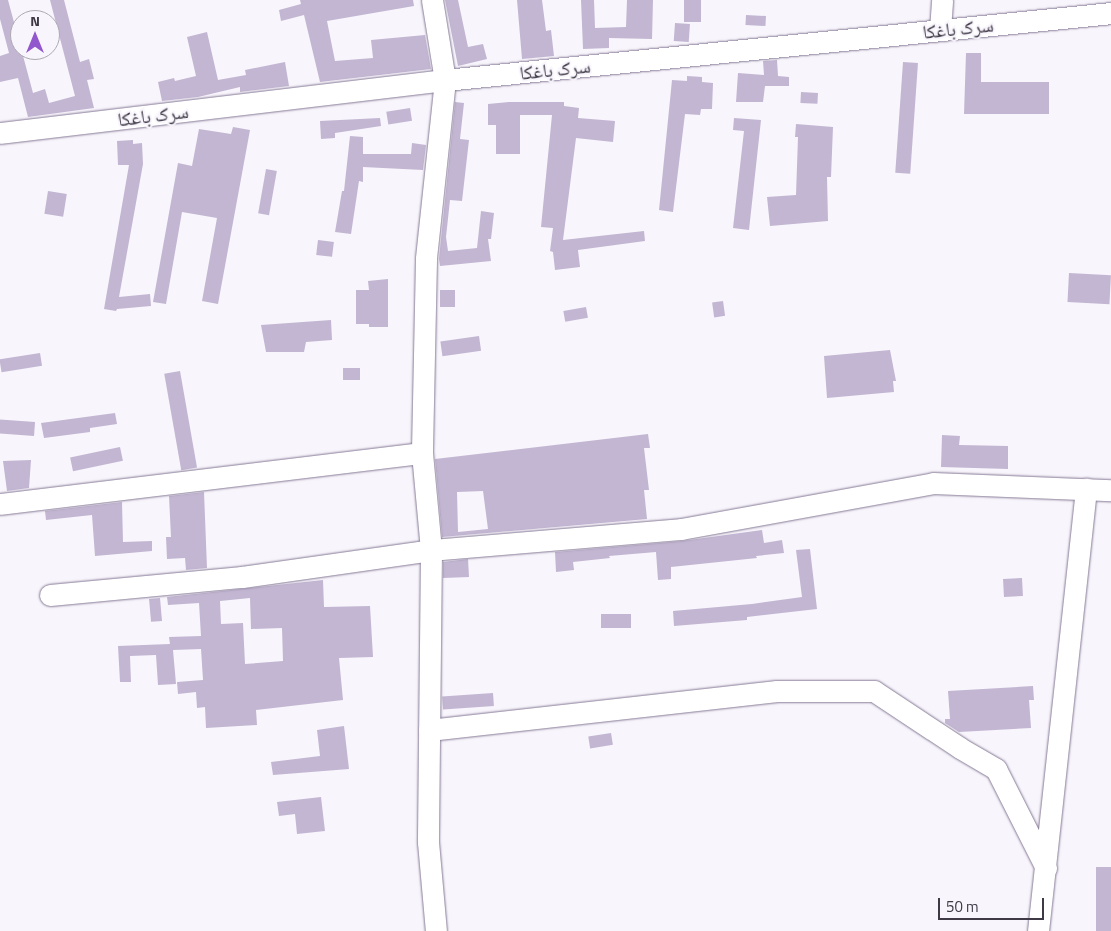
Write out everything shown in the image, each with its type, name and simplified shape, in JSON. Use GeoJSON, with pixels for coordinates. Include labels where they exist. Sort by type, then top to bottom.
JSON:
{"type":"FeatureCollection","features":[{"type":"Feature","properties":{"kind":"street"},"geometry":{"type":"LineString","coordinates":[[432,0],[444,80],[426,259],[422,453],[431,550],[428,842],[436,931]]}},
{"type":"Feature","properties":{"kind":"street"},"geometry":{"type":"LineString","coordinates":[[940,30],[942,0]]}},
{"type":"Feature","properties":{"kind":"street","name":"سرک باغکا"},"geometry":{"type":"LineString","coordinates":[[0,133],[444,80],[940,30],[1102,9]]}},
{"type":"Feature","properties":{"kind":"street"},"geometry":{"type":"LineString","coordinates":[[0,504],[422,453]]}},
{"type":"Feature","properties":{"kind":"street"},"geometry":{"type":"LineString","coordinates":[[50,595],[242,577],[431,550],[681,529],[933,483],[1111,490]]}},
{"type":"Feature","properties":{"kind":"street"},"geometry":{"type":"LineString","coordinates":[[1038,931],[1086,489]]}},
{"type":"Feature","properties":{"kind":"street"},"geometry":{"type":"LineString","coordinates":[[430,730],[777,691],[874,691],[960,748],[996,769],[1046,868]]}},
{"type":"Feature","properties":{"kind":"building"},"geometry":{"type":"Polygon","coordinates":[[[0,0],[8,0],[11,10],[10,60],[24,60],[33,93],[45,89],[49,103],[75,96],[60,38],[60,10],[53,10],[50,0],[64,0],[80,62],[89,59],[94,79],[87,80],[94,108],[28,117],[18,78],[0,82],[0,56],[9,53],[0,19],[0,0]]]}},
{"type":"Feature","properties":{"kind":"building"},"geometry":{"type":"Polygon","coordinates":[[[300,0],[413,0],[414,6],[327,21],[335,61],[373,58],[371,40],[425,35],[431,69],[320,82],[304,15],[281,21],[279,10],[301,4],[300,0]]]}},
{"type":"Feature","properties":{"kind":"building"},"geometry":{"type":"Polygon","coordinates":[[[445,0],[458,0],[468,47],[483,44],[487,59],[458,66],[445,0]]]}},
{"type":"Feature","properties":{"kind":"building"},"geometry":{"type":"Polygon","coordinates":[[[517,0],[542,0],[546,31],[551,30],[554,56],[522,59],[517,0]]]}},
{"type":"Feature","properties":{"kind":"building"},"geometry":{"type":"Polygon","coordinates":[[[581,0],[594,0],[595,28],[626,27],[627,0],[653,0],[652,39],[609,38],[609,48],[583,49],[581,0]]]}},
{"type":"Feature","properties":{"kind":"building"},"geometry":{"type":"Polygon","coordinates":[[[684,0],[701,0],[701,22],[684,22],[684,0]]]}},
{"type":"Feature","properties":{"kind":"building"},"geometry":{"type":"Polygon","coordinates":[[[746,15],[766,16],[765,26],[745,25],[746,15]]]}},
{"type":"Feature","properties":{"kind":"building"},"geometry":{"type":"Polygon","coordinates":[[[675,23],[690,24],[689,42],[674,41],[675,23]]]}},
{"type":"Feature","properties":{"kind":"building"},"geometry":{"type":"Polygon","coordinates":[[[207,32],[218,80],[246,75],[245,70],[285,62],[289,86],[240,92],[240,87],[198,97],[162,101],[158,82],[174,78],[175,81],[196,76],[187,37],[207,32]]]}},
{"type":"Feature","properties":{"kind":"building"},"geometry":{"type":"Polygon","coordinates":[[[966,53],[981,53],[981,82],[1049,82],[1049,114],[964,114],[966,53]]]}},
{"type":"Feature","properties":{"kind":"building"},"geometry":{"type":"Polygon","coordinates":[[[777,60],[778,76],[789,77],[789,86],[765,86],[763,102],[736,102],[738,73],[764,75],[763,61],[777,60]]]}},
{"type":"Feature","properties":{"kind":"building"},"geometry":{"type":"Polygon","coordinates":[[[903,62],[918,63],[910,174],[895,173],[903,62]]]}},
{"type":"Feature","properties":{"kind":"building"},"geometry":{"type":"Polygon","coordinates":[[[687,76],[702,77],[702,82],[713,83],[712,109],[701,109],[700,115],[685,114],[673,212],[659,210],[672,80],[687,81],[687,76]]]}},
{"type":"Feature","properties":{"kind":"building"},"geometry":{"type":"Polygon","coordinates":[[[801,92],[818,93],[817,104],[800,103],[801,92]]]}},
{"type":"Feature","properties":{"kind":"building"},"geometry":{"type":"Polygon","coordinates":[[[455,102],[464,103],[460,139],[469,140],[462,201],[450,200],[446,237],[448,251],[477,248],[481,211],[494,213],[491,239],[488,239],[491,261],[440,266],[439,259],[455,102]]]}},
{"type":"Feature","properties":{"kind":"building"},"geometry":{"type":"Polygon","coordinates":[[[564,102],[564,106],[579,108],[578,118],[615,121],[613,142],[576,138],[563,240],[644,231],[645,241],[578,250],[580,267],[555,270],[553,252],[550,251],[553,228],[541,227],[552,115],[520,115],[520,154],[496,154],[496,125],[488,125],[488,104],[564,102]]]}},
{"type":"Feature","properties":{"kind":"building"},"geometry":{"type":"Polygon","coordinates":[[[410,108],[412,121],[388,125],[386,112],[410,108]]]}},
{"type":"Feature","properties":{"kind":"building"},"geometry":{"type":"Polygon","coordinates":[[[380,118],[381,126],[335,133],[335,138],[321,139],[320,121],[380,118]]]}},
{"type":"Feature","properties":{"kind":"building"},"geometry":{"type":"Polygon","coordinates":[[[734,118],[761,120],[749,230],[733,228],[744,131],[733,130],[734,118]]]}},
{"type":"Feature","properties":{"kind":"building"},"geometry":{"type":"Polygon","coordinates":[[[796,124],[833,127],[831,177],[827,177],[828,221],[770,226],[767,197],[796,195],[798,137],[795,137],[796,124]]]}},
{"type":"Feature","properties":{"kind":"building"},"geometry":{"type":"Polygon","coordinates":[[[233,127],[250,130],[218,304],[202,301],[217,218],[182,212],[166,304],[153,302],[178,163],[192,166],[199,129],[231,134],[233,127]]]}},
{"type":"Feature","properties":{"kind":"building"},"geometry":{"type":"Polygon","coordinates":[[[350,136],[363,137],[363,154],[411,154],[412,143],[426,145],[423,170],[363,167],[363,182],[359,181],[351,234],[335,232],[342,191],[344,191],[350,136]]]}},
{"type":"Feature","properties":{"kind":"building"},"geometry":{"type":"Polygon","coordinates":[[[133,140],[133,144],[142,143],[143,164],[119,297],[150,294],[151,306],[117,309],[116,311],[104,309],[129,165],[118,165],[117,141],[133,140]]]}},
{"type":"Feature","properties":{"kind":"building"},"geometry":{"type":"Polygon","coordinates":[[[266,169],[277,171],[269,215],[258,213],[266,169]]]}},
{"type":"Feature","properties":{"kind":"building"},"geometry":{"type":"Polygon","coordinates":[[[48,191],[67,194],[63,217],[44,214],[48,191]]]}},
{"type":"Feature","properties":{"kind":"building"},"geometry":{"type":"Polygon","coordinates":[[[318,240],[334,242],[332,257],[316,255],[318,240]]]}},
{"type":"Feature","properties":{"kind":"building"},"geometry":{"type":"Polygon","coordinates":[[[1069,273],[1111,275],[1109,304],[1067,302],[1069,273]]]}},
{"type":"Feature","properties":{"kind":"building"},"geometry":{"type":"Polygon","coordinates":[[[388,279],[388,327],[369,327],[369,324],[356,324],[356,290],[369,290],[368,281],[388,279]]]}},
{"type":"Feature","properties":{"kind":"building"},"geometry":{"type":"Polygon","coordinates":[[[440,290],[455,290],[455,307],[440,307],[440,290]]]}},
{"type":"Feature","properties":{"kind":"building"},"geometry":{"type":"Polygon","coordinates":[[[723,301],[725,316],[714,317],[712,303],[723,301]]]}},
{"type":"Feature","properties":{"kind":"building"},"geometry":{"type":"Polygon","coordinates":[[[586,307],[588,318],[565,322],[563,311],[586,307]]]}},
{"type":"Feature","properties":{"kind":"building"},"geometry":{"type":"Polygon","coordinates":[[[331,320],[332,340],[306,342],[304,352],[266,352],[261,325],[331,320]]]}},
{"type":"Feature","properties":{"kind":"building"},"geometry":{"type":"Polygon","coordinates":[[[479,336],[481,351],[442,356],[440,341],[479,336]]]}},
{"type":"Feature","properties":{"kind":"building"},"geometry":{"type":"Polygon","coordinates":[[[890,350],[896,381],[893,381],[894,392],[827,398],[824,356],[890,350]]]}},
{"type":"Feature","properties":{"kind":"building"},"geometry":{"type":"Polygon","coordinates":[[[40,353],[42,366],[2,372],[0,359],[40,353]]]}},
{"type":"Feature","properties":{"kind":"building"},"geometry":{"type":"Polygon","coordinates":[[[343,368],[360,368],[360,380],[343,380],[343,368]]]}},
{"type":"Feature","properties":{"kind":"building"},"geometry":{"type":"Polygon","coordinates":[[[180,371],[197,468],[181,470],[164,374],[180,371]]]}},
{"type":"Feature","properties":{"kind":"building"},"geometry":{"type":"Polygon","coordinates":[[[115,413],[117,424],[90,428],[90,432],[44,438],[41,423],[115,413]]]}},
{"type":"Feature","properties":{"kind":"building"},"geometry":{"type":"Polygon","coordinates":[[[0,420],[35,422],[34,436],[0,434],[0,420]]]}},
{"type":"Feature","properties":{"kind":"building"},"geometry":{"type":"Polygon","coordinates":[[[648,434],[650,448],[644,448],[649,490],[644,490],[647,519],[442,537],[435,459],[648,434]],[[483,491],[457,492],[458,532],[488,529],[483,491]]]}},
{"type":"Feature","properties":{"kind":"building"},"geometry":{"type":"Polygon","coordinates":[[[942,435],[960,436],[959,445],[1008,446],[1008,469],[941,467],[942,435]]]}},
{"type":"Feature","properties":{"kind":"building"},"geometry":{"type":"Polygon","coordinates":[[[120,447],[123,461],[73,471],[70,458],[120,447]]]}},
{"type":"Feature","properties":{"kind":"building"},"geometry":{"type":"Polygon","coordinates":[[[31,460],[29,488],[7,491],[3,461],[31,460]]]}},
{"type":"Feature","properties":{"kind":"building"},"geometry":{"type":"Polygon","coordinates":[[[204,492],[207,568],[186,570],[185,558],[167,559],[166,537],[171,537],[169,496],[204,492]]]}},
{"type":"Feature","properties":{"kind":"building"},"geometry":{"type":"Polygon","coordinates":[[[122,502],[123,542],[152,541],[152,551],[95,556],[92,515],[46,520],[45,511],[122,502]]]}},
{"type":"Feature","properties":{"kind":"building"},"geometry":{"type":"Polygon","coordinates":[[[762,530],[764,543],[782,540],[784,553],[756,556],[757,558],[671,567],[671,579],[658,580],[656,552],[609,556],[610,558],[573,562],[574,570],[556,572],[555,552],[682,541],[762,530]]]}},
{"type":"Feature","properties":{"kind":"building"},"geometry":{"type":"Polygon","coordinates":[[[810,549],[817,609],[747,617],[747,620],[674,626],[673,611],[752,604],[802,597],[796,550],[810,549]]]}},
{"type":"Feature","properties":{"kind":"building"},"geometry":{"type":"Polygon","coordinates":[[[468,559],[469,577],[443,578],[443,562],[468,559]]]}},
{"type":"Feature","properties":{"kind":"building"},"geometry":{"type":"Polygon","coordinates":[[[1022,578],[1023,596],[1004,597],[1003,579],[1022,578]]]}},
{"type":"Feature","properties":{"kind":"building"},"geometry":{"type":"Polygon","coordinates":[[[323,580],[324,607],[370,606],[373,657],[339,658],[343,700],[256,710],[257,725],[206,728],[205,707],[197,708],[196,692],[178,694],[177,682],[203,680],[201,649],[173,650],[176,684],[158,685],[156,655],[130,656],[131,682],[120,682],[118,646],[170,644],[169,637],[201,636],[199,603],[168,605],[167,597],[323,580]],[[250,598],[220,601],[221,624],[243,623],[245,664],[283,661],[282,628],[251,629],[250,598]]]}},
{"type":"Feature","properties":{"kind":"building"},"geometry":{"type":"Polygon","coordinates":[[[160,598],[162,621],[151,622],[149,599],[160,598]]]}},
{"type":"Feature","properties":{"kind":"building"},"geometry":{"type":"Polygon","coordinates":[[[601,614],[631,614],[631,628],[601,628],[601,614]]]}},
{"type":"Feature","properties":{"kind":"building"},"geometry":{"type":"Polygon","coordinates":[[[1033,686],[1034,700],[1029,700],[1031,728],[959,732],[945,723],[945,719],[950,719],[948,691],[1033,686]]]}},
{"type":"Feature","properties":{"kind":"building"},"geometry":{"type":"Polygon","coordinates":[[[493,693],[494,706],[443,710],[442,697],[493,693]]]}},
{"type":"Feature","properties":{"kind":"building"},"geometry":{"type":"Polygon","coordinates":[[[344,726],[349,769],[273,775],[271,762],[320,756],[317,730],[344,726]]]}},
{"type":"Feature","properties":{"kind":"building"},"geometry":{"type":"Polygon","coordinates":[[[611,733],[613,745],[590,748],[588,737],[611,733]]]}},
{"type":"Feature","properties":{"kind":"building"},"geometry":{"type":"Polygon","coordinates":[[[321,797],[325,831],[297,834],[295,814],[279,816],[277,802],[321,797]]]}},
{"type":"Feature","properties":{"kind":"building"},"geometry":{"type":"Polygon","coordinates":[[[1096,867],[1111,867],[1111,931],[1096,931],[1096,867]]]}}]}
